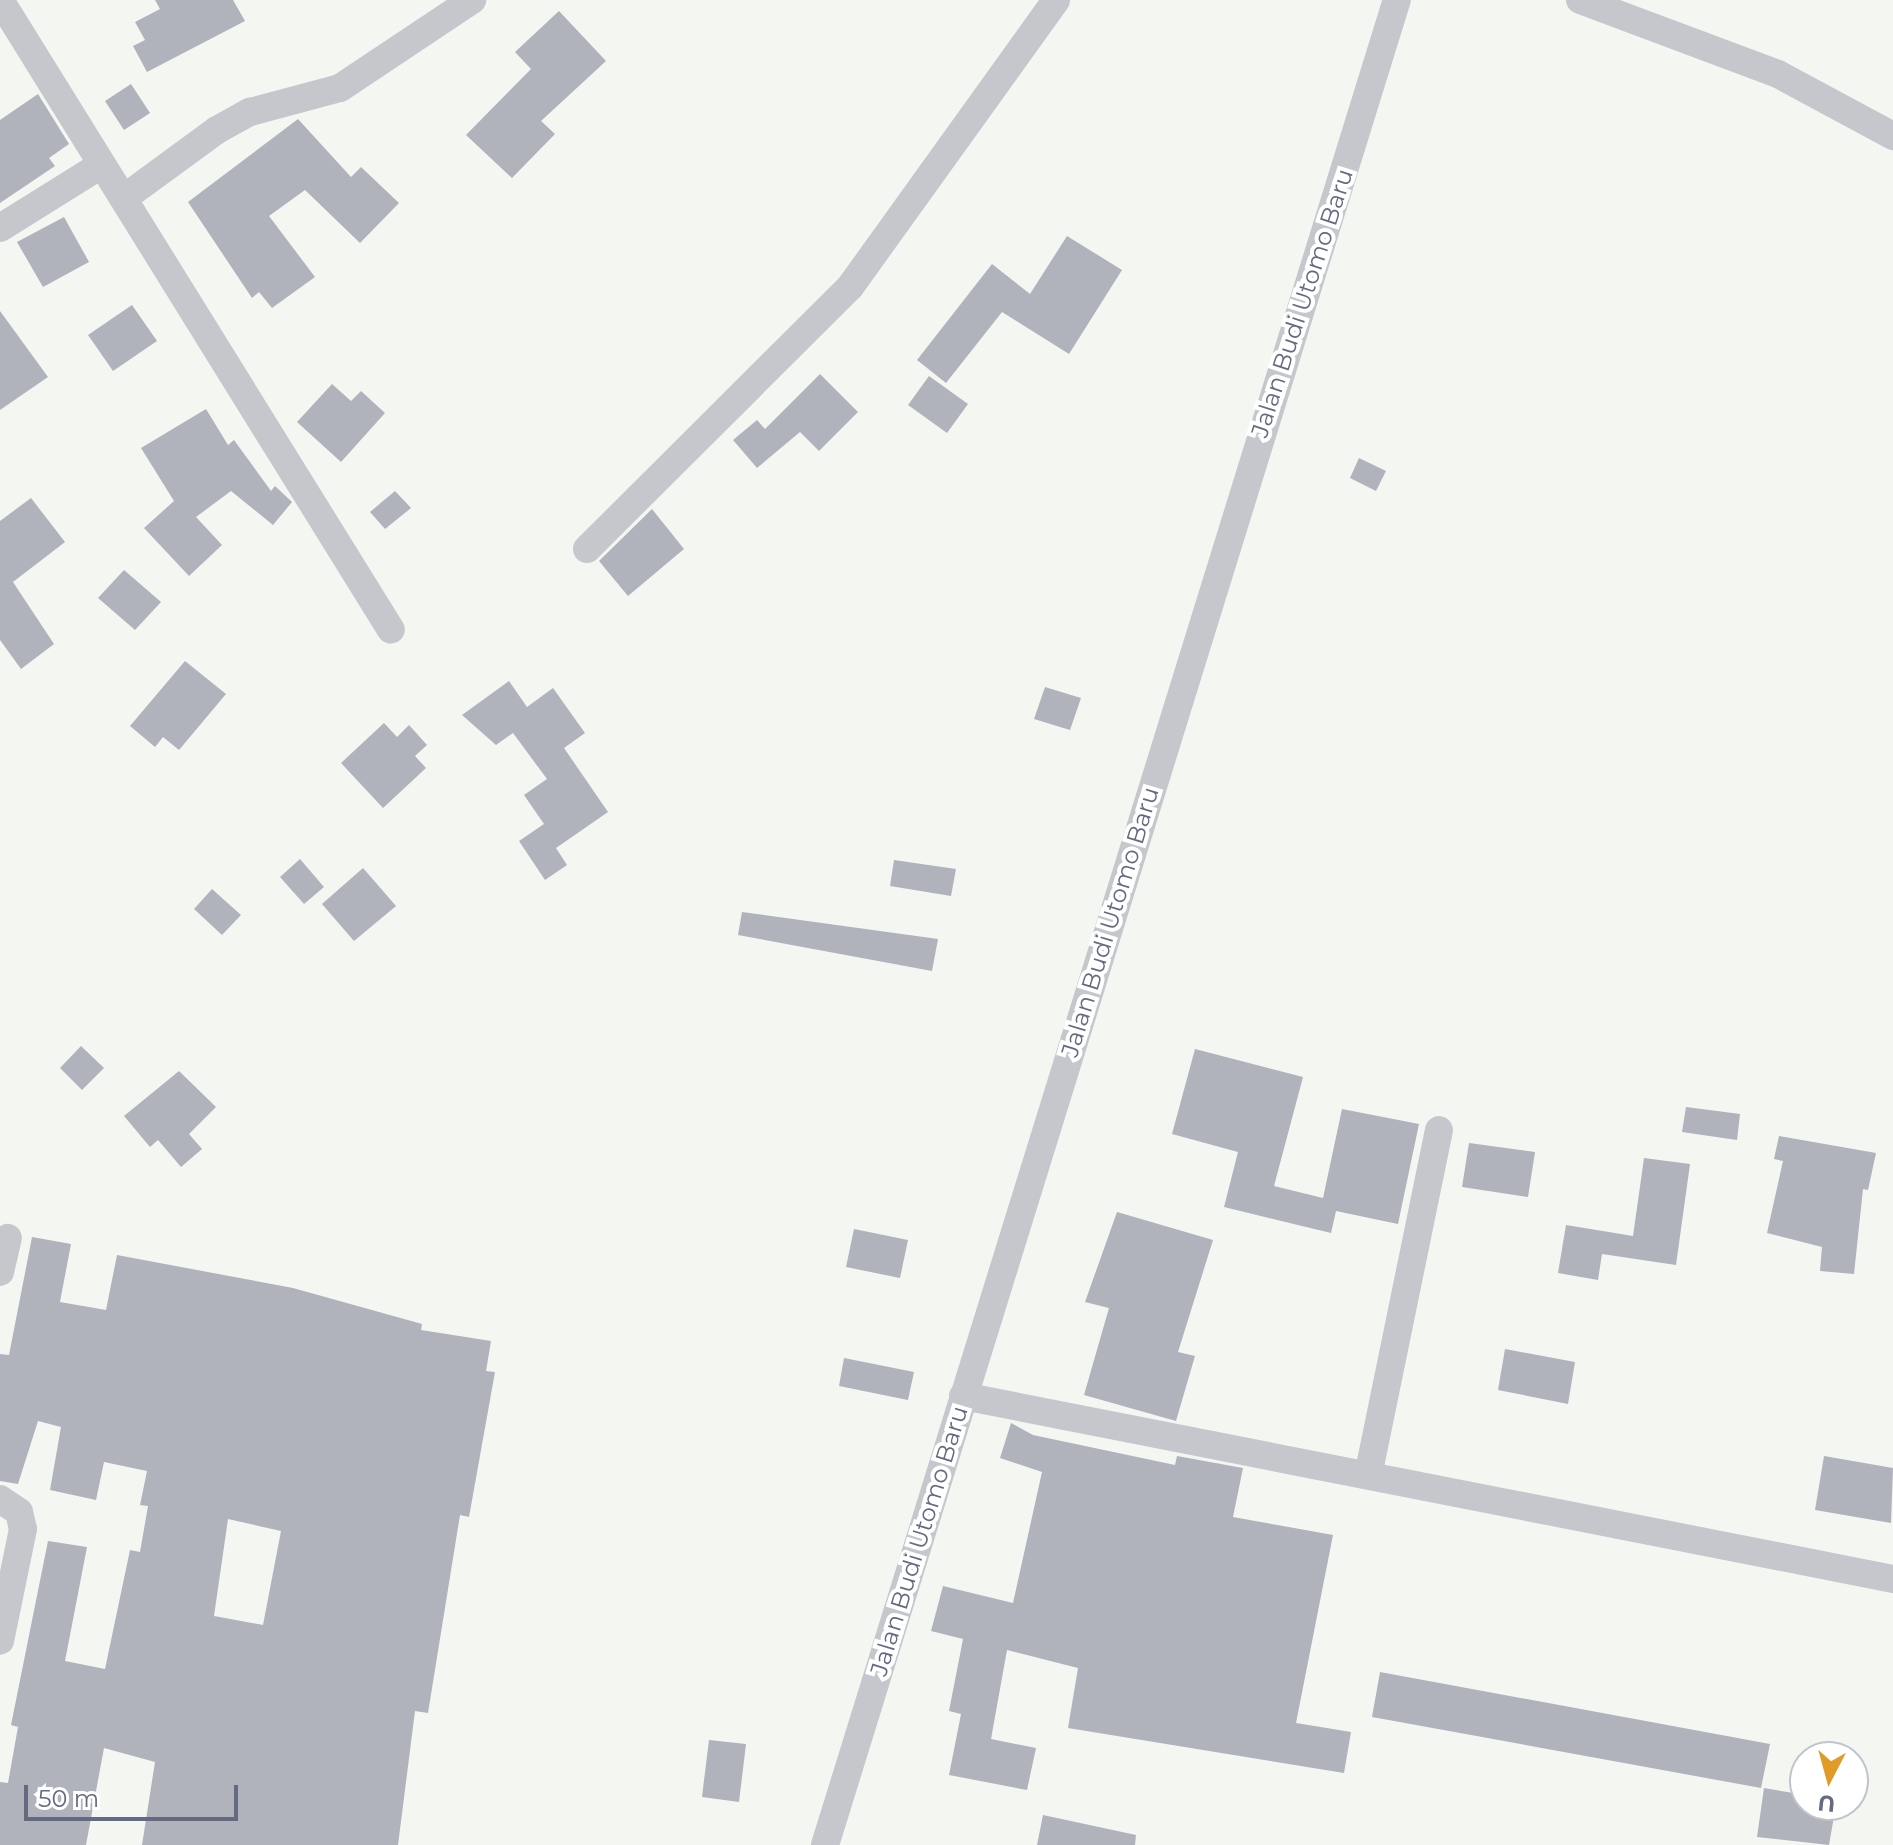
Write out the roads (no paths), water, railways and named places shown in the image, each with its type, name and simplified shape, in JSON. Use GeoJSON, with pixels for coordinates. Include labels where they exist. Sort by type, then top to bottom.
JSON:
{"type":"FeatureCollection","features":[{"type":"Feature","properties":{"kind":"street"},"geometry":{"type":"LineString","coordinates":[[124,198],[217,130],[250,112],[340,88],[472,0]]}},
{"type":"Feature","properties":{"kind":"street"},"geometry":{"type":"LineString","coordinates":[[587,549],[850,287],[1056,0]]}},
{"type":"Feature","properties":{"kind":"street","name":"Jalan Budi Utomo Baru"},"geometry":{"type":"LineString","coordinates":[[825,1845],[1397,0]]}},
{"type":"Feature","properties":{"kind":"street"},"geometry":{"type":"LineString","coordinates":[[1580,0],[1778,74],[1893,136]]}},
{"type":"Feature","properties":{"kind":"street"},"geometry":{"type":"LineString","coordinates":[[6,10],[98,167],[124,198],[391,630]]}},
{"type":"Feature","properties":{"kind":"street"},"geometry":{"type":"LineString","coordinates":[[0,228],[98,167]]}},
{"type":"Feature","properties":{"kind":"street"},"geometry":{"type":"LineString","coordinates":[[1369,1471],[1439,1130]]}},
{"type":"Feature","properties":{"kind":"street"},"geometry":{"type":"LineString","coordinates":[[0,1272],[8,1238]]}},
{"type":"Feature","properties":{"kind":"street"},"geometry":{"type":"LineString","coordinates":[[963,1396],[1369,1471],[1893,1579]]}},
{"type":"Feature","properties":{"kind":"street"},"geometry":{"type":"LineString","coordinates":[[0,1499],[19,1512],[23,1529],[7,1584],[0,1641]]}}]}
